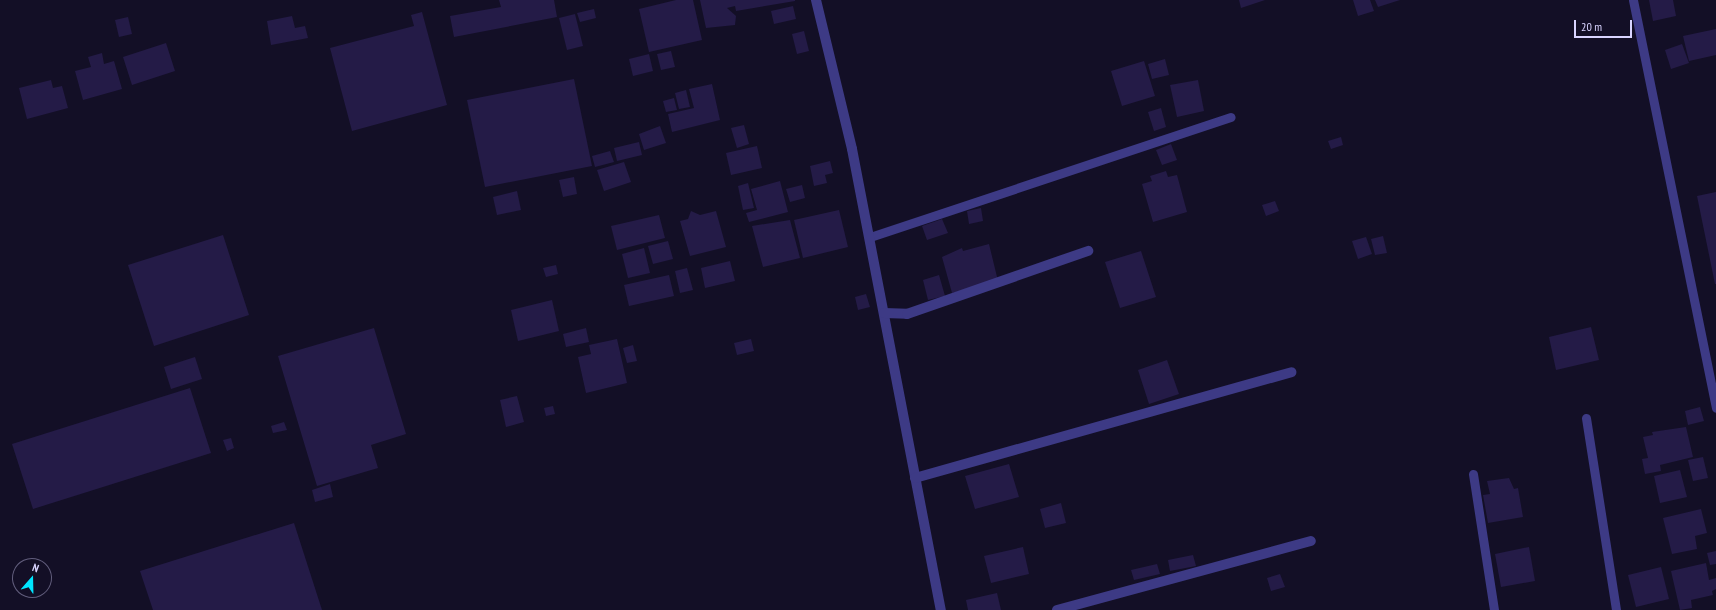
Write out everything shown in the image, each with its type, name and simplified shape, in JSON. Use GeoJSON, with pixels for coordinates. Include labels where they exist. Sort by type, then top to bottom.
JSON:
{"type":"FeatureCollection","features":[{"type":"Feature","properties":{"kind":"street"},"geometry":{"type":"LineString","coordinates":[[816,0],[870,237],[941,610]]}},
{"type":"Feature","properties":{"kind":"street"},"geometry":{"type":"LineString","coordinates":[[884,313],[907,314],[1088,251]]}},
{"type":"Feature","properties":{"kind":"street"},"geometry":{"type":"LineString","coordinates":[[915,478],[1291,372]]}},
{"type":"Feature","properties":{"kind":"street"},"geometry":{"type":"LineString","coordinates":[[1057,610],[1311,541]]}},
{"type":"Feature","properties":{"kind":"lane"},"geometry":{"type":"LineString","coordinates":[[1633,0],[1716,408]]}},
{"type":"Feature","properties":{"kind":"lane"},"geometry":{"type":"LineString","coordinates":[[870,237],[1231,117]]}},
{"type":"Feature","properties":{"kind":"lane"},"geometry":{"type":"LineString","coordinates":[[1586,418],[1616,610]]}},
{"type":"Feature","properties":{"kind":"lane"},"geometry":{"type":"LineString","coordinates":[[1473,474],[1494,610]]}},
{"type":"Feature","properties":{"kind":"building"},"geometry":{"type":"Polygon","coordinates":[[[499,0],[554,0],[557,17],[454,37],[450,16],[501,7],[499,0]]]}},
{"type":"Feature","properties":{"kind":"building"},"geometry":{"type":"Polygon","coordinates":[[[676,0],[693,0],[702,40],[649,52],[639,9],[676,0]]]}},
{"type":"Feature","properties":{"kind":"building"},"geometry":{"type":"Polygon","coordinates":[[[700,0],[795,1],[736,11],[735,6],[727,8],[736,16],[735,25],[706,28],[700,0]]]}},
{"type":"Feature","properties":{"kind":"building"},"geometry":{"type":"Polygon","coordinates":[[[1239,0],[1265,0],[1241,8],[1239,0]]]}},
{"type":"Feature","properties":{"kind":"building"},"geometry":{"type":"Polygon","coordinates":[[[1353,0],[1370,0],[1374,11],[1358,16],[1353,0]]]}},
{"type":"Feature","properties":{"kind":"building"},"geometry":{"type":"Polygon","coordinates":[[[1375,0],[1400,0],[1378,7],[1375,0]]]}},
{"type":"Feature","properties":{"kind":"building"},"geometry":{"type":"Polygon","coordinates":[[[1649,0],[1673,0],[1676,16],[1653,21],[1649,0]]]}},
{"type":"Feature","properties":{"kind":"building"},"geometry":{"type":"Polygon","coordinates":[[[793,6],[796,19],[774,24],[771,11],[793,6]]]}},
{"type":"Feature","properties":{"kind":"building"},"geometry":{"type":"Polygon","coordinates":[[[594,9],[596,18],[580,22],[577,13],[594,9]]]}},
{"type":"Feature","properties":{"kind":"building"},"geometry":{"type":"Polygon","coordinates":[[[422,12],[447,105],[352,131],[330,48],[414,26],[411,15],[422,12]]]}},
{"type":"Feature","properties":{"kind":"building"},"geometry":{"type":"Polygon","coordinates":[[[575,14],[583,46],[567,50],[559,18],[575,14]]]}},
{"type":"Feature","properties":{"kind":"building"},"geometry":{"type":"Polygon","coordinates":[[[292,16],[295,28],[305,26],[308,38],[271,45],[267,21],[292,16]]]}},
{"type":"Feature","properties":{"kind":"building"},"geometry":{"type":"Polygon","coordinates":[[[128,17],[132,34],[119,37],[115,20],[128,17]]]}},
{"type":"Feature","properties":{"kind":"building"},"geometry":{"type":"Polygon","coordinates":[[[1716,29],[1716,55],[1689,61],[1683,36],[1716,29]]]}},
{"type":"Feature","properties":{"kind":"building"},"geometry":{"type":"Polygon","coordinates":[[[804,31],[809,51],[797,54],[792,34],[804,31]]]}},
{"type":"Feature","properties":{"kind":"building"},"geometry":{"type":"Polygon","coordinates":[[[166,43],[175,71],[132,85],[123,57],[166,43]]]}},
{"type":"Feature","properties":{"kind":"building"},"geometry":{"type":"Polygon","coordinates":[[[1682,44],[1689,63],[1671,69],[1665,50],[1682,44]]]}},
{"type":"Feature","properties":{"kind":"building"},"geometry":{"type":"Polygon","coordinates":[[[671,51],[675,67],[661,70],[657,54],[671,51]]]}},
{"type":"Feature","properties":{"kind":"building"},"geometry":{"type":"Polygon","coordinates":[[[102,53],[104,64],[114,61],[122,89],[83,100],[75,71],[91,67],[88,57],[102,53]]]}},
{"type":"Feature","properties":{"kind":"building"},"geometry":{"type":"Polygon","coordinates":[[[649,54],[653,71],[633,76],[629,59],[649,54]]]}},
{"type":"Feature","properties":{"kind":"building"},"geometry":{"type":"Polygon","coordinates":[[[1165,59],[1169,75],[1152,79],[1148,64],[1165,59]]]}},
{"type":"Feature","properties":{"kind":"building"},"geometry":{"type":"Polygon","coordinates":[[[1144,61],[1155,96],[1122,106],[1111,71],[1144,61]]]}},
{"type":"Feature","properties":{"kind":"building"},"geometry":{"type":"Polygon","coordinates":[[[574,79],[592,166],[485,187],[467,100],[574,79]]]}},
{"type":"Feature","properties":{"kind":"building"},"geometry":{"type":"Polygon","coordinates":[[[51,80],[53,88],[62,86],[68,108],[27,119],[19,88],[51,80]]]}},
{"type":"Feature","properties":{"kind":"building"},"geometry":{"type":"Polygon","coordinates":[[[1198,80],[1204,111],[1177,117],[1170,85],[1198,80]]]}},
{"type":"Feature","properties":{"kind":"building"},"geometry":{"type":"Polygon","coordinates":[[[712,84],[720,120],[672,132],[668,114],[694,108],[689,89],[712,84]]]}},
{"type":"Feature","properties":{"kind":"building"},"geometry":{"type":"Polygon","coordinates":[[[686,90],[690,107],[679,109],[675,93],[686,90]]]}},
{"type":"Feature","properties":{"kind":"building"},"geometry":{"type":"Polygon","coordinates":[[[674,98],[677,110],[666,112],[663,101],[674,98]]]}},
{"type":"Feature","properties":{"kind":"building"},"geometry":{"type":"Polygon","coordinates":[[[1161,108],[1166,127],[1154,131],[1148,112],[1161,108]]]}},
{"type":"Feature","properties":{"kind":"building"},"geometry":{"type":"Polygon","coordinates":[[[744,125],[749,144],[737,148],[731,128],[744,125]]]}},
{"type":"Feature","properties":{"kind":"building"},"geometry":{"type":"Polygon","coordinates":[[[660,126],[666,143],[644,150],[639,134],[660,126]]]}},
{"type":"Feature","properties":{"kind":"building"},"geometry":{"type":"Polygon","coordinates":[[[1341,137],[1343,145],[1331,149],[1328,141],[1341,137]]]}},
{"type":"Feature","properties":{"kind":"building"},"geometry":{"type":"Polygon","coordinates":[[[639,142],[642,155],[617,161],[614,148],[639,142]]]}},
{"type":"Feature","properties":{"kind":"building"},"geometry":{"type":"Polygon","coordinates":[[[1171,144],[1177,160],[1162,165],[1156,150],[1171,144]]]}},
{"type":"Feature","properties":{"kind":"building"},"geometry":{"type":"Polygon","coordinates":[[[757,146],[762,168],[731,175],[726,153],[757,146]]]}},
{"type":"Feature","properties":{"kind":"building"},"geometry":{"type":"Polygon","coordinates":[[[610,151],[614,162],[595,167],[592,156],[610,151]]]}},
{"type":"Feature","properties":{"kind":"building"},"geometry":{"type":"Polygon","coordinates":[[[830,161],[833,173],[825,175],[827,183],[814,186],[810,166],[830,161]]]}},
{"type":"Feature","properties":{"kind":"building"},"geometry":{"type":"Polygon","coordinates":[[[624,162],[631,182],[604,191],[597,170],[624,162]]]}},
{"type":"Feature","properties":{"kind":"building"},"geometry":{"type":"Polygon","coordinates":[[[1166,171],[1168,177],[1177,175],[1187,212],[1153,222],[1142,184],[1152,181],[1150,176],[1166,171]]]}},
{"type":"Feature","properties":{"kind":"building"},"geometry":{"type":"Polygon","coordinates":[[[574,177],[577,194],[563,197],[559,180],[574,177]]]}},
{"type":"Feature","properties":{"kind":"building"},"geometry":{"type":"Polygon","coordinates":[[[780,181],[788,212],[749,222],[746,213],[757,210],[751,189],[780,181]]]}},
{"type":"Feature","properties":{"kind":"building"},"geometry":{"type":"Polygon","coordinates":[[[748,183],[754,208],[743,210],[738,186],[748,183]]]}},
{"type":"Feature","properties":{"kind":"building"},"geometry":{"type":"Polygon","coordinates":[[[802,185],[805,198],[790,202],[786,189],[802,185]]]}},
{"type":"Feature","properties":{"kind":"building"},"geometry":{"type":"Polygon","coordinates":[[[517,191],[521,210],[497,215],[493,197],[517,191]]]}},
{"type":"Feature","properties":{"kind":"building"},"geometry":{"type":"Polygon","coordinates":[[[1716,192],[1716,284],[1715,284],[1697,196],[1716,192]]]}},
{"type":"Feature","properties":{"kind":"building"},"geometry":{"type":"Polygon","coordinates":[[[1275,201],[1279,211],[1266,216],[1262,205],[1275,201]]]}},
{"type":"Feature","properties":{"kind":"building"},"geometry":{"type":"Polygon","coordinates":[[[981,208],[983,221],[969,224],[967,211],[981,208]]]}},
{"type":"Feature","properties":{"kind":"building"},"geometry":{"type":"Polygon","coordinates":[[[839,210],[848,247],[803,258],[794,220],[839,210]]]}},
{"type":"Feature","properties":{"kind":"building"},"geometry":{"type":"Polygon","coordinates":[[[691,211],[700,215],[716,211],[726,247],[690,256],[680,221],[688,219],[691,211]]]}},
{"type":"Feature","properties":{"kind":"building"},"geometry":{"type":"Polygon","coordinates":[[[659,215],[665,238],[617,250],[611,226],[659,215]]]}},
{"type":"Feature","properties":{"kind":"building"},"geometry":{"type":"Polygon","coordinates":[[[942,219],[948,233],[927,240],[922,226],[942,219]]]}},
{"type":"Feature","properties":{"kind":"building"},"geometry":{"type":"Polygon","coordinates":[[[790,220],[800,258],[763,267],[752,226],[790,220]]]}},
{"type":"Feature","properties":{"kind":"building"},"geometry":{"type":"Polygon","coordinates":[[[223,235],[249,315],[154,346],[128,265],[223,235]]]}},
{"type":"Feature","properties":{"kind":"building"},"geometry":{"type":"Polygon","coordinates":[[[1383,236],[1387,253],[1375,255],[1371,239],[1383,236]]]}},
{"type":"Feature","properties":{"kind":"building"},"geometry":{"type":"Polygon","coordinates":[[[1366,237],[1372,254],[1358,259],[1352,241],[1366,237]]]}},
{"type":"Feature","properties":{"kind":"building"},"geometry":{"type":"Polygon","coordinates":[[[668,241],[673,259],[653,264],[648,246],[668,241]]]}},
{"type":"Feature","properties":{"kind":"building"},"geometry":{"type":"Polygon","coordinates":[[[989,244],[998,281],[952,293],[942,257],[962,248],[963,251],[989,244]]]}},
{"type":"Feature","properties":{"kind":"building"},"geometry":{"type":"Polygon","coordinates":[[[644,248],[650,273],[628,278],[622,254],[644,248]]]}},
{"type":"Feature","properties":{"kind":"building"},"geometry":{"type":"Polygon","coordinates":[[[1141,251],[1156,297],[1120,308],[1105,262],[1141,251]]]}},
{"type":"Feature","properties":{"kind":"building"},"geometry":{"type":"Polygon","coordinates":[[[730,261],[735,281],[705,288],[701,268],[730,261]]]}},
{"type":"Feature","properties":{"kind":"building"},"geometry":{"type":"Polygon","coordinates":[[[556,265],[558,274],[546,277],[543,268],[556,265]]]}},
{"type":"Feature","properties":{"kind":"building"},"geometry":{"type":"Polygon","coordinates":[[[687,268],[693,290],[680,293],[675,271],[687,268]]]}},
{"type":"Feature","properties":{"kind":"building"},"geometry":{"type":"Polygon","coordinates":[[[669,275],[674,296],[629,306],[624,285],[669,275]]]}},
{"type":"Feature","properties":{"kind":"building"},"geometry":{"type":"Polygon","coordinates":[[[939,275],[945,296],[928,300],[923,280],[939,275]]]}},
{"type":"Feature","properties":{"kind":"building"},"geometry":{"type":"Polygon","coordinates":[[[866,294],[870,307],[858,310],[855,297],[866,294]]]}},
{"type":"Feature","properties":{"kind":"building"},"geometry":{"type":"Polygon","coordinates":[[[552,300],[559,331],[518,341],[511,310],[552,300]]]}},
{"type":"Feature","properties":{"kind":"building"},"geometry":{"type":"Polygon","coordinates":[[[1591,327],[1599,360],[1556,370],[1549,337],[1591,327]]]}},
{"type":"Feature","properties":{"kind":"building"},"geometry":{"type":"Polygon","coordinates":[[[374,328],[406,434],[371,445],[378,468],[317,486],[278,356],[374,328]]]}},
{"type":"Feature","properties":{"kind":"building"},"geometry":{"type":"Polygon","coordinates":[[[586,328],[589,342],[566,347],[563,334],[586,328]]]}},
{"type":"Feature","properties":{"kind":"building"},"geometry":{"type":"Polygon","coordinates":[[[617,339],[627,383],[586,393],[578,357],[591,354],[589,345],[617,339]]]}},
{"type":"Feature","properties":{"kind":"building"},"geometry":{"type":"Polygon","coordinates":[[[751,339],[754,351],[737,355],[734,343],[751,339]]]}},
{"type":"Feature","properties":{"kind":"building"},"geometry":{"type":"Polygon","coordinates":[[[633,345],[637,361],[627,363],[623,348],[633,345]]]}},
{"type":"Feature","properties":{"kind":"building"},"geometry":{"type":"Polygon","coordinates":[[[195,357],[202,379],[171,389],[164,367],[195,357]]]}},
{"type":"Feature","properties":{"kind":"building"},"geometry":{"type":"Polygon","coordinates":[[[1167,360],[1179,394],[1149,404],[1138,370],[1167,360]]]}},
{"type":"Feature","properties":{"kind":"building"},"geometry":{"type":"Polygon","coordinates":[[[190,388],[211,453],[33,509],[12,444],[190,388]]]}},
{"type":"Feature","properties":{"kind":"building"},"geometry":{"type":"Polygon","coordinates":[[[517,396],[524,422],[506,427],[500,400],[517,396]]]}},
{"type":"Feature","properties":{"kind":"building"},"geometry":{"type":"Polygon","coordinates":[[[553,406],[555,414],[546,416],[544,408],[553,406]]]}},
{"type":"Feature","properties":{"kind":"building"},"geometry":{"type":"Polygon","coordinates":[[[1700,407],[1704,421],[1688,425],[1685,411],[1700,407]]]}},
{"type":"Feature","properties":{"kind":"building"},"geometry":{"type":"Polygon","coordinates":[[[284,422],[287,430],[273,433],[271,426],[284,422]]]}},
{"type":"Feature","properties":{"kind":"building"},"geometry":{"type":"Polygon","coordinates":[[[1686,427],[1693,457],[1660,465],[1661,471],[1645,474],[1642,459],[1648,458],[1643,437],[1653,435],[1652,432],[1686,427]]]}},
{"type":"Feature","properties":{"kind":"building"},"geometry":{"type":"Polygon","coordinates":[[[231,438],[234,448],[227,451],[223,440],[231,438]]]}},
{"type":"Feature","properties":{"kind":"building"},"geometry":{"type":"Polygon","coordinates":[[[1703,457],[1708,478],[1693,481],[1688,460],[1703,457]]]}},
{"type":"Feature","properties":{"kind":"building"},"geometry":{"type":"Polygon","coordinates":[[[1009,464],[1019,497],[975,509],[965,476],[1009,464]]]}},
{"type":"Feature","properties":{"kind":"building"},"geometry":{"type":"Polygon","coordinates":[[[1680,470],[1687,497],[1660,503],[1654,476],[1680,470]]]}},
{"type":"Feature","properties":{"kind":"building"},"geometry":{"type":"Polygon","coordinates":[[[1509,478],[1514,489],[1518,488],[1523,517],[1488,523],[1483,495],[1490,494],[1487,481],[1509,478]]]}},
{"type":"Feature","properties":{"kind":"building"},"geometry":{"type":"Polygon","coordinates":[[[330,484],[333,497],[315,502],[312,490],[330,484]]]}},
{"type":"Feature","properties":{"kind":"building"},"geometry":{"type":"Polygon","coordinates":[[[1061,503],[1066,523],[1045,528],[1040,509],[1061,503]]]}},
{"type":"Feature","properties":{"kind":"building"},"geometry":{"type":"Polygon","coordinates":[[[1701,509],[1707,533],[1695,536],[1697,549],[1672,554],[1663,518],[1701,509]]]}},
{"type":"Feature","properties":{"kind":"building"},"geometry":{"type":"Polygon","coordinates":[[[294,523],[322,610],[153,610],[140,571],[294,523]]]}},
{"type":"Feature","properties":{"kind":"building"},"geometry":{"type":"Polygon","coordinates":[[[1023,547],[1029,574],[991,583],[984,556],[1023,547]]]}},
{"type":"Feature","properties":{"kind":"building"},"geometry":{"type":"Polygon","coordinates":[[[1529,547],[1535,581],[1501,587],[1495,554],[1529,547]]]}},
{"type":"Feature","properties":{"kind":"building"},"geometry":{"type":"Polygon","coordinates":[[[1716,551],[1716,564],[1710,565],[1707,553],[1716,551]]]}},
{"type":"Feature","properties":{"kind":"building"},"geometry":{"type":"Polygon","coordinates":[[[1193,555],[1196,566],[1170,571],[1168,560],[1193,555]]]}},
{"type":"Feature","properties":{"kind":"building"},"geometry":{"type":"Polygon","coordinates":[[[1706,563],[1709,580],[1716,578],[1716,589],[1712,591],[1713,595],[1691,600],[1692,608],[1680,610],[1671,571],[1706,563]]]}},
{"type":"Feature","properties":{"kind":"building"},"geometry":{"type":"Polygon","coordinates":[[[1157,564],[1160,574],[1134,580],[1131,570],[1157,564]]]}},
{"type":"Feature","properties":{"kind":"building"},"geometry":{"type":"Polygon","coordinates":[[[1661,567],[1669,599],[1636,607],[1628,575],[1661,567]]]}},
{"type":"Feature","properties":{"kind":"building"},"geometry":{"type":"Polygon","coordinates":[[[1280,574],[1285,587],[1271,591],[1267,578],[1280,574]]]}},
{"type":"Feature","properties":{"kind":"building"},"geometry":{"type":"Polygon","coordinates":[[[997,593],[1001,610],[968,610],[966,600],[997,593]]]}}]}
